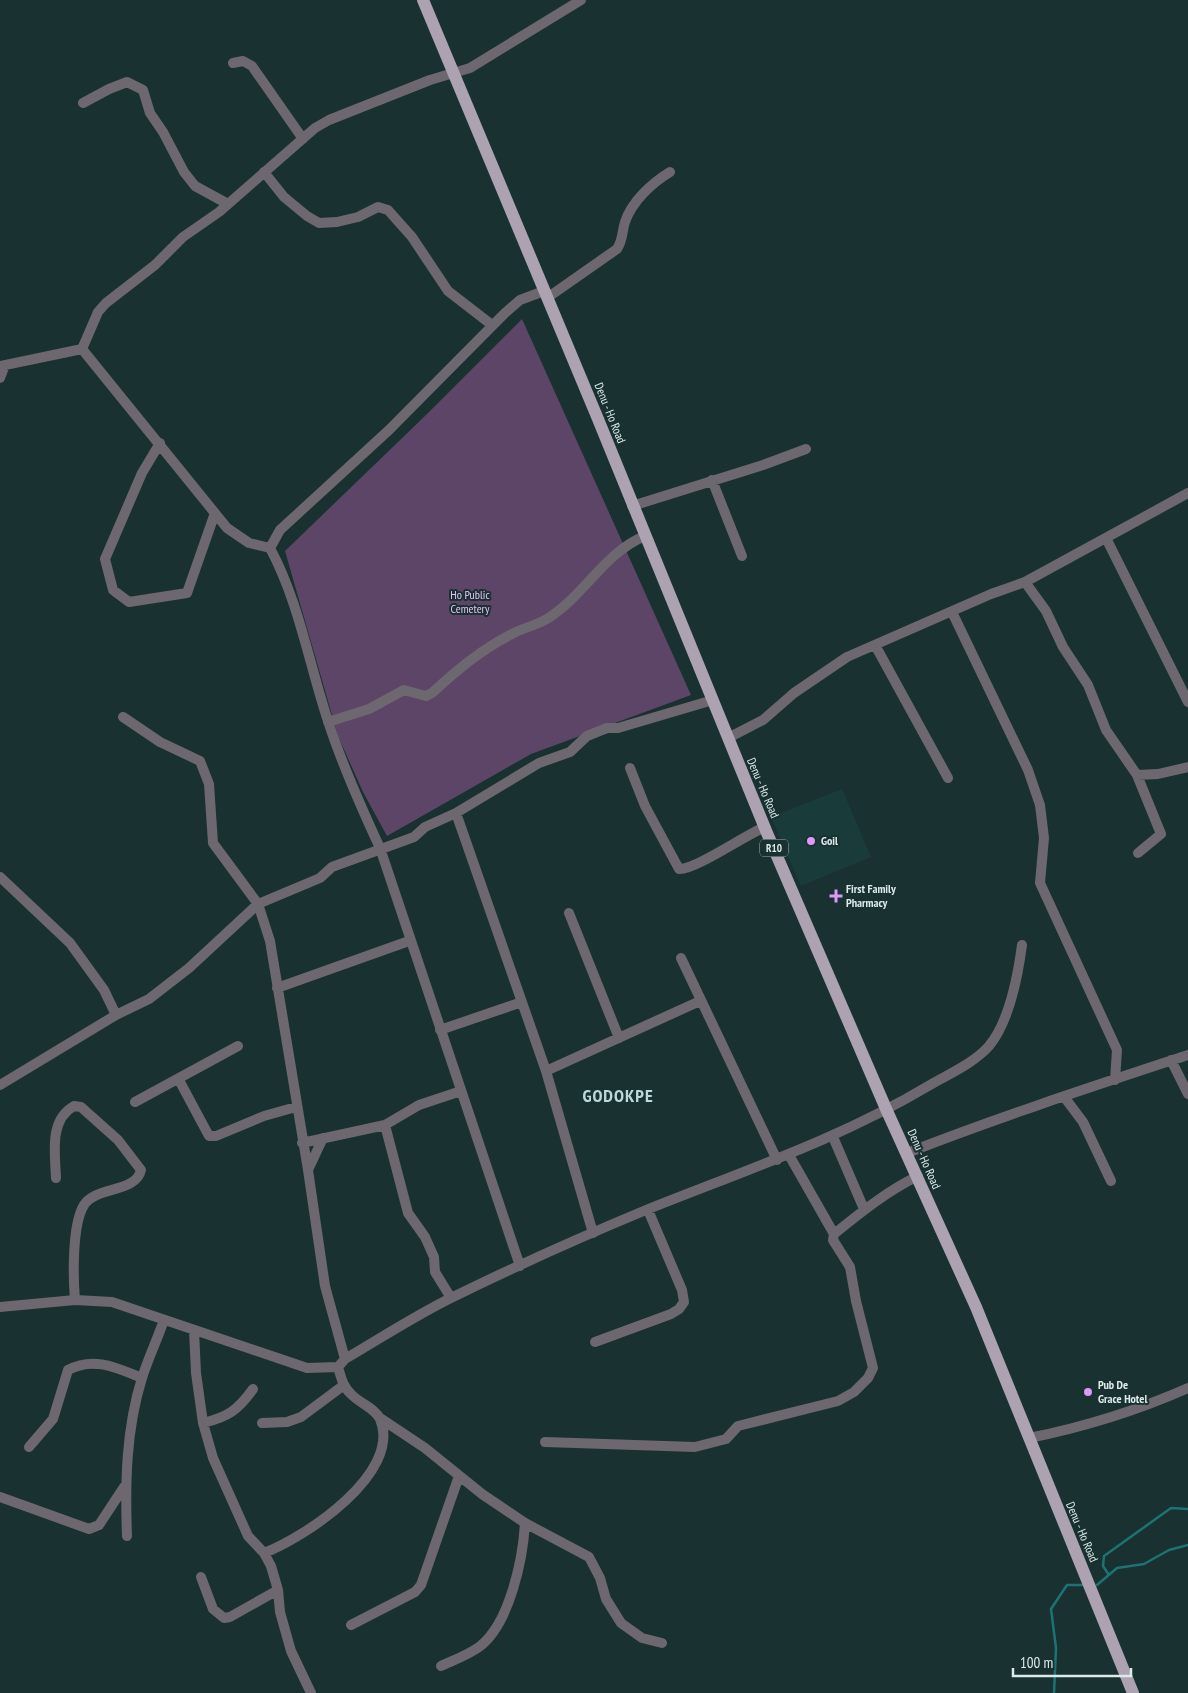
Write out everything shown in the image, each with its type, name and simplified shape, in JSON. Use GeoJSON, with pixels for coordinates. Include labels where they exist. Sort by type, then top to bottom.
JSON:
{"type":"FeatureCollection","features":[{"type":"Feature","properties":{"kind":"main road","name":"Denu - Ho Road"},"geometry":{"type":"LineString","coordinates":[[423,0],[765,827],[887,1111],[976,1307],[1132,1693]]}},
{"type":"Feature","properties":{"kind":"street"},"geometry":{"type":"LineString","coordinates":[[82,349],[98,312],[106,303],[155,265],[183,237],[228,204],[315,128],[329,120],[470,68],[581,0]]}},
{"type":"Feature","properties":{"kind":"street"},"geometry":{"type":"LineString","coordinates":[[233,63],[243,62],[252,66],[303,139]]}},
{"type":"Feature","properties":{"kind":"street"},"geometry":{"type":"LineString","coordinates":[[83,104],[109,89],[127,82],[143,90],[150,113],[164,132],[184,172],[195,186],[228,204]]}},
{"type":"Feature","properties":{"kind":"street"},"geometry":{"type":"LineString","coordinates":[[264,172],[284,197],[307,216],[319,223],[336,222],[358,217],[378,208],[388,210],[412,237],[448,290],[492,325]]}},
{"type":"Feature","properties":{"kind":"street"},"geometry":{"type":"LineString","coordinates":[[270,548],[280,530],[389,430],[492,325],[520,300],[546,294],[617,248],[630,211],[653,183],[670,172]]}},
{"type":"Feature","properties":{"kind":"street"},"geometry":{"type":"LineString","coordinates":[[0,378],[3,365],[82,349]]}},
{"type":"Feature","properties":{"kind":"street"},"geometry":{"type":"LineString","coordinates":[[82,349],[227,528],[249,543],[270,548],[284,574],[328,722],[350,782],[380,848],[520,1266]]}},
{"type":"Feature","properties":{"kind":"street"},"geometry":{"type":"LineString","coordinates":[[160,443],[142,472],[105,559],[112,590],[129,602],[187,594],[215,513]]}},
{"type":"Feature","properties":{"kind":"street"},"geometry":{"type":"LineString","coordinates":[[632,506],[806,449]]}},
{"type":"Feature","properties":{"kind":"street"},"geometry":{"type":"LineString","coordinates":[[712,480],[742,556]]}},
{"type":"Feature","properties":{"kind":"street"},"geometry":{"type":"LineString","coordinates":[[728,738],[763,720],[794,693],[847,657],[991,594],[1025,582],[1188,493]]}},
{"type":"Feature","properties":{"kind":"street"},"geometry":{"type":"LineString","coordinates":[[328,722],[370,709],[404,690],[409,689],[426,696],[432,693],[468,661],[513,633],[549,619],[572,600],[616,553],[630,542],[645,536]]}},
{"type":"Feature","properties":{"kind":"street"},"geometry":{"type":"LineString","coordinates":[[1106,538],[1188,702]]}},
{"type":"Feature","properties":{"kind":"street"},"geometry":{"type":"LineString","coordinates":[[1025,582],[1046,611],[1063,647],[1088,685],[1106,730],[1137,775],[1161,834],[1138,853]]}},
{"type":"Feature","properties":{"kind":"street"},"geometry":{"type":"LineString","coordinates":[[952,612],[1031,779],[1040,805],[1044,838],[1040,883],[1117,1050],[1115,1080]]}},
{"type":"Feature","properties":{"kind":"street"},"geometry":{"type":"LineString","coordinates":[[875,645],[948,778]]}},
{"type":"Feature","properties":{"kind":"street"},"geometry":{"type":"LineString","coordinates":[[0,1085],[116,1015],[149,999],[189,968],[258,904],[320,878],[332,868],[380,848],[414,837],[439,819],[456,813],[540,763],[570,752],[587,736],[607,728],[618,728],[712,700]]}},
{"type":"Feature","properties":{"kind":"street"},"geometry":{"type":"LineString","coordinates":[[123,717],[160,742],[200,761],[209,784],[213,843],[258,904],[270,941],[325,1286],[345,1359]]}},
{"type":"Feature","properties":{"kind":"street"},"geometry":{"type":"LineString","coordinates":[[1137,775],[1150,776],[1188,767]]}},
{"type":"Feature","properties":{"kind":"street"},"geometry":{"type":"LineString","coordinates":[[630,768],[645,806],[679,869],[684,869],[710,858],[733,843],[765,827]]}},
{"type":"Feature","properties":{"kind":"street"},"geometry":{"type":"LineString","coordinates":[[456,813],[546,1070],[593,1233]]}},
{"type":"Feature","properties":{"kind":"street"},"geometry":{"type":"LineString","coordinates":[[0,877],[70,943],[104,990],[116,1015]]}},
{"type":"Feature","properties":{"kind":"street"},"geometry":{"type":"LineString","coordinates":[[570,913],[619,1038]]}},
{"type":"Feature","properties":{"kind":"street"},"geometry":{"type":"LineString","coordinates":[[277,988],[410,941]]}},
{"type":"Feature","properties":{"kind":"street"},"geometry":{"type":"LineString","coordinates":[[0,1307],[75,1300],[112,1302],[307,1368],[338,1367],[345,1359],[452,1298],[593,1233],[833,1136],[887,1111],[957,1070],[988,1047],[1000,1027],[1011,996],[1022,945]]}},
{"type":"Feature","properties":{"kind":"street"},"geometry":{"type":"LineString","coordinates":[[680,958],[777,1160]]}},
{"type":"Feature","properties":{"kind":"street"},"geometry":{"type":"LineString","coordinates":[[546,1070],[700,1001]]}},
{"type":"Feature","properties":{"kind":"street"},"geometry":{"type":"LineString","coordinates":[[440,1030],[522,1002]]}},
{"type":"Feature","properties":{"kind":"street"},"geometry":{"type":"LineString","coordinates":[[135,1102],[179,1080],[238,1046]]}},
{"type":"Feature","properties":{"kind":"street"},"geometry":{"type":"LineString","coordinates":[[907,1153],[997,1118],[1065,1098],[1188,1055]]}},
{"type":"Feature","properties":{"kind":"street"},"geometry":{"type":"LineString","coordinates":[[1171,1060],[1188,1094]]}},
{"type":"Feature","properties":{"kind":"street"},"geometry":{"type":"LineString","coordinates":[[179,1080],[209,1136],[216,1136],[264,1116],[296,1107]]}},
{"type":"Feature","properties":{"kind":"street"},"geometry":{"type":"LineString","coordinates":[[302,1143],[385,1125],[419,1105],[461,1092]]}},
{"type":"Feature","properties":{"kind":"street"},"geometry":{"type":"LineString","coordinates":[[1065,1098],[1086,1129],[1111,1181]]}},
{"type":"Feature","properties":{"kind":"street"},"geometry":{"type":"LineString","coordinates":[[56,1178],[54,1145],[60,1119],[74,1106],[81,1107],[118,1140],[142,1170],[136,1179],[94,1196],[84,1204],[76,1237],[73,1276],[75,1300]]}},
{"type":"Feature","properties":{"kind":"street"},"geometry":{"type":"LineString","coordinates":[[385,1125],[408,1213],[425,1237],[434,1257],[435,1272],[452,1298]]}},
{"type":"Feature","properties":{"kind":"street"},"geometry":{"type":"LineString","coordinates":[[833,1136],[864,1209]]}},
{"type":"Feature","properties":{"kind":"street"},"geometry":{"type":"LineString","coordinates":[[308,1170],[323,1138]]}},
{"type":"Feature","properties":{"kind":"street"},"geometry":{"type":"LineString","coordinates":[[546,1442],[694,1447],[726,1439],[738,1426],[838,1401],[854,1392],[868,1378],[874,1368],[856,1302],[850,1267],[833,1240],[834,1234],[789,1155]]}},
{"type":"Feature","properties":{"kind":"street"},"geometry":{"type":"LineString","coordinates":[[834,1234],[864,1209],[875,1204],[899,1185],[918,1176]]}},
{"type":"Feature","properties":{"kind":"street"},"geometry":{"type":"LineString","coordinates":[[595,1342],[671,1314],[680,1309],[684,1302],[682,1290],[648,1210]]}},
{"type":"Feature","properties":{"kind":"street"},"geometry":{"type":"LineString","coordinates":[[127,1536],[125,1486],[135,1410],[142,1378],[164,1320]]}},
{"type":"Feature","properties":{"kind":"street"},"geometry":{"type":"LineString","coordinates":[[194,1330],[196,1373],[203,1423],[213,1458],[248,1536],[264,1553],[271,1566],[278,1590],[280,1612],[291,1651],[310,1693]]}},
{"type":"Feature","properties":{"kind":"street"},"geometry":{"type":"LineString","coordinates":[[29,1447],[53,1419],[68,1370],[77,1365],[99,1362],[142,1378]]}},
{"type":"Feature","properties":{"kind":"street"},"geometry":{"type":"LineString","coordinates":[[338,1367],[344,1385],[350,1394],[380,1418],[425,1448],[459,1476],[525,1523],[588,1557],[600,1578],[606,1599],[621,1623],[642,1638],[662,1643]]}},
{"type":"Feature","properties":{"kind":"street"},"geometry":{"type":"LineString","coordinates":[[262,1423],[287,1422],[301,1417],[344,1385]]}},
{"type":"Feature","properties":{"kind":"street"},"geometry":{"type":"LineString","coordinates":[[1029,1438],[1097,1423],[1130,1412],[1188,1388]]}},
{"type":"Feature","properties":{"kind":"street"},"geometry":{"type":"LineString","coordinates":[[203,1423],[216,1420],[240,1407],[253,1389]]}},
{"type":"Feature","properties":{"kind":"street"},"geometry":{"type":"LineString","coordinates":[[264,1553],[276,1549],[327,1518],[347,1500],[376,1464],[383,1437],[380,1418]]}},
{"type":"Feature","properties":{"kind":"street"},"geometry":{"type":"LineString","coordinates":[[351,1625],[416,1592],[421,1585],[459,1476]]}},
{"type":"Feature","properties":{"kind":"street"},"geometry":{"type":"LineString","coordinates":[[0,1497],[89,1529],[99,1525],[125,1486]]}},
{"type":"Feature","properties":{"kind":"street"},"geometry":{"type":"LineString","coordinates":[[442,1666],[480,1646],[493,1630],[516,1581],[522,1558],[525,1523]]}},
{"type":"Feature","properties":{"kind":"street"},"geometry":{"type":"LineString","coordinates":[[200,1577],[213,1609],[224,1618],[230,1617],[278,1590]]}},
{"type":"Feature","properties":{"kind":"shaded area"},"geometry":{"type":"Polygon","coordinates":[[[842,789],[871,857],[801,886],[771,817],[842,789]]]}},
{"type":"Feature","properties":{"kind":"green space","name":"Ho Public Cemetery"},"geometry":{"type":"Polygon","coordinates":[[[522,319],[691,695],[531,754],[387,836],[363,792],[338,736],[285,551],[522,319]]]}},
{"type":"Feature","properties":{"kind":"waterway"},"geometry":{"type":"LineString","coordinates":[[1109,1575],[1103,1566],[1104,1556],[1171,1508],[1188,1509]]}},
{"type":"Feature","properties":{"kind":"waterway"},"geometry":{"type":"LineString","coordinates":[[1097,1585],[1117,1568],[1144,1564],[1169,1550],[1188,1545]]}},
{"type":"Feature","properties":{"kind":"waterway"},"geometry":{"type":"LineString","coordinates":[[1054,1693],[1056,1648],[1051,1609],[1067,1585],[1082,1585]]}},
{"type":"Feature","properties":{"kind":"place","name":"Goil"},"geometry":{"type":"Point","coordinates":[811,841]}},
{"type":"Feature","properties":{"kind":"place","name":"First Family Pharmacy"},"geometry":{"type":"Point","coordinates":[836,896]}},
{"type":"Feature","properties":{"kind":"place","name":"Pub De Grace Hotel"},"geometry":{"type":"Point","coordinates":[1088,1392]}},
{"type":"Feature","properties":{"kind":"district","name":"GODOKPE"},"geometry":{"type":"Point","coordinates":[618,1096]}}]}
